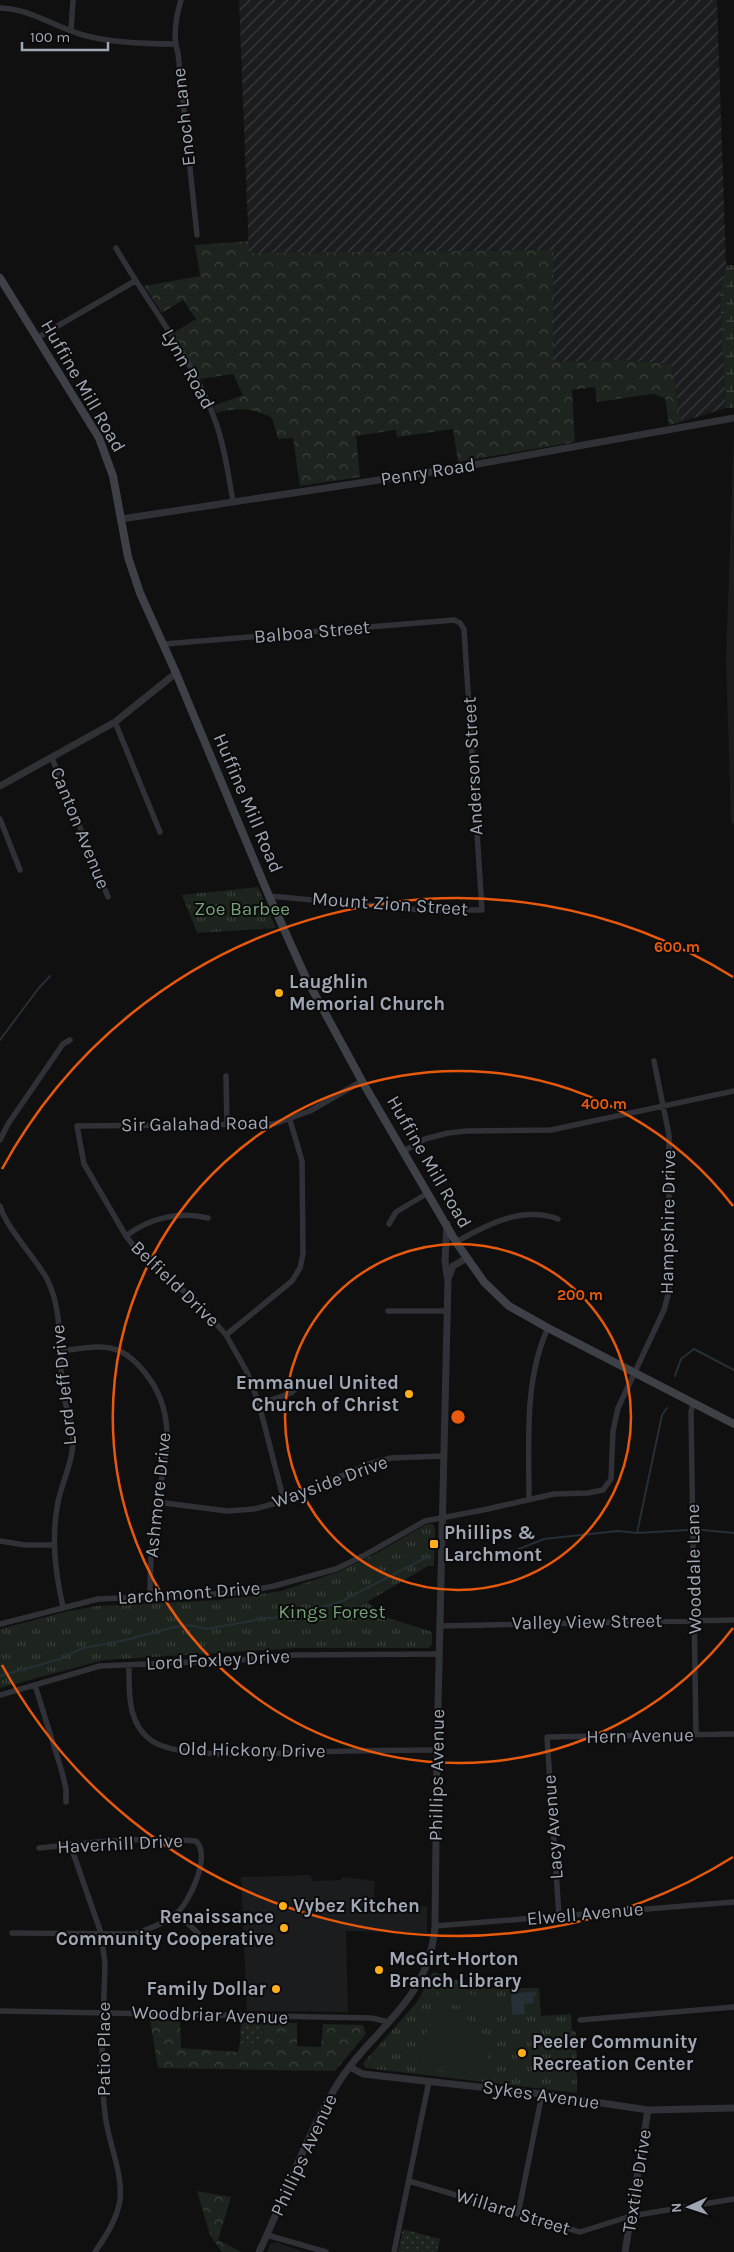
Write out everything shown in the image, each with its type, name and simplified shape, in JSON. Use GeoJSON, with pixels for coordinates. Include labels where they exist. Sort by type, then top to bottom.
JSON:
{"type":"FeatureCollection","features":[{"type":"Feature","properties":{"kind":"main road","name":"Huffine Mill Road"},"geometry":{"type":"LineString","coordinates":[[0,278],[99,438],[114,476],[128,557],[140,594],[164,644],[269,896],[306,978],[362,1081],[456,1242],[484,1282],[510,1306],[548,1328],[734,1424]]}},
{"type":"Feature","properties":{"kind":"street"},"geometry":{"type":"LineString","coordinates":[[71,30],[73,0]]}},
{"type":"Feature","properties":{"kind":"street","name":"Enoch Lane"},"geometry":{"type":"LineString","coordinates":[[181,0],[176,22],[175,44],[178,53],[197,235]]}},
{"type":"Feature","properties":{"kind":"street"},"geometry":{"type":"LineString","coordinates":[[0,8],[25,11],[71,30],[106,39],[175,44]]}},
{"type":"Feature","properties":{"kind":"street","name":"Lynn Road"},"geometry":{"type":"LineString","coordinates":[[116,248],[135,281],[172,336],[201,388],[216,421],[224,450],[233,501]]}},
{"type":"Feature","properties":{"kind":"street"},"geometry":{"type":"LineString","coordinates":[[37,338],[135,281]]}},
{"type":"Feature","properties":{"kind":"street","name":"Penry Road"},"geometry":{"type":"LineString","coordinates":[[121,519],[454,468],[734,418]]}},
{"type":"Feature","properties":{"kind":"street","name":"Balboa Street"},"geometry":{"type":"LineString","coordinates":[[164,644],[454,620],[460,623]]}},
{"type":"Feature","properties":{"kind":"street","name":"Anderson Street"},"geometry":{"type":"LineString","coordinates":[[460,623],[464,629],[466,644],[482,910]]}},
{"type":"Feature","properties":{"kind":"street"},"geometry":{"type":"LineString","coordinates":[[0,786],[115,722],[176,672]]}},
{"type":"Feature","properties":{"kind":"street"},"geometry":{"type":"LineString","coordinates":[[115,722],[160,832]]}},
{"type":"Feature","properties":{"kind":"street","name":"Canton Avenue"},"geometry":{"type":"LineString","coordinates":[[52,758],[108,897]]}},
{"type":"Feature","properties":{"kind":"street"},"geometry":{"type":"LineString","coordinates":[[0,819],[20,870]]}},
{"type":"Feature","properties":{"kind":"street","name":"Mount Zion Street"},"geometry":{"type":"LineString","coordinates":[[269,896],[422,910],[482,910]]}},
{"type":"Feature","properties":{"kind":"street"},"geometry":{"type":"LineString","coordinates":[[0,1140],[8,1124],[63,1044],[70,1040]]}},
{"type":"Feature","properties":{"kind":"street","name":"Hampshire Drive"},"geometry":{"type":"LineString","coordinates":[[603,1490],[611,1479],[612,1431],[618,1408],[664,1310],[670,1291],[669,1135],[654,1061]]}},
{"type":"Feature","properties":{"kind":"street"},"geometry":{"type":"LineString","coordinates":[[226,1076],[227,1124]]}},
{"type":"Feature","properties":{"kind":"street","name":"Sir Galahad Road"},"geometry":{"type":"LineString","coordinates":[[77,1126],[274,1124],[290,1120],[310,1111],[362,1081]]}},
{"type":"Feature","properties":{"kind":"street"},"geometry":{"type":"LineString","coordinates":[[404,1151],[425,1139],[448,1133],[551,1130],[734,1091]]}},
{"type":"Feature","properties":{"kind":"street"},"geometry":{"type":"LineString","coordinates":[[226,1335],[292,1281],[300,1268],[303,1254],[302,1161],[290,1120]]}},
{"type":"Feature","properties":{"kind":"street","name":"Belfield Drive"},"geometry":{"type":"LineString","coordinates":[[77,1126],[84,1164],[126,1236],[142,1255],[195,1300],[226,1335],[247,1372],[259,1404],[284,1501]]}},
{"type":"Feature","properties":{"kind":"street"},"geometry":{"type":"LineString","coordinates":[[389,1224],[396,1212],[428,1193]]}},
{"type":"Feature","properties":{"kind":"street","name":"Lord Jeff Drive"},"geometry":{"type":"LineString","coordinates":[[0,1209],[46,1279],[53,1293],[66,1410],[73,1434],[72,1454],[68,1474],[59,1499],[53,1545],[63,1606]]}},
{"type":"Feature","properties":{"kind":"street"},"geometry":{"type":"LineString","coordinates":[[456,1242],[497,1221],[519,1215],[545,1214],[558,1219]]}},
{"type":"Feature","properties":{"kind":"street"},"geometry":{"type":"LineString","coordinates":[[126,1236],[151,1220],[188,1216],[208,1218]]}},
{"type":"Feature","properties":{"kind":"street","name":"Phillips Avenue"},"geometry":{"type":"LineString","coordinates":[[259,2252],[325,2107],[350,2067],[412,1996],[424,1974],[433,1946],[435,1926],[437,1750],[448,1279],[445,1261],[446,1224]]}},
{"type":"Feature","properties":{"kind":"street"},"geometry":{"type":"LineString","coordinates":[[448,1279],[453,1266],[467,1258]]}},
{"type":"Feature","properties":{"kind":"street"},"geometry":{"type":"LineString","coordinates":[[388,1311],[447,1311]]}},
{"type":"Feature","properties":{"kind":"street"},"geometry":{"type":"LineString","coordinates":[[529,1498],[532,1377],[542,1341],[548,1328]]}},
{"type":"Feature","properties":{"kind":"street","name":"Ashmore Drive"},"geometry":{"type":"LineString","coordinates":[[60,1351],[96,1346],[120,1351],[132,1359],[152,1381],[160,1398],[166,1416],[168,1437],[167,1456],[157,1502],[150,1553],[150,1597]]}},
{"type":"Feature","properties":{"kind":"street"},"geometry":{"type":"LineString","coordinates":[[259,1404],[291,1393],[304,1382]]}},
{"type":"Feature","properties":{"kind":"street","name":"Wooddale Lane"},"geometry":{"type":"LineString","coordinates":[[693,1403],[691,1412],[696,1734]]}},
{"type":"Feature","properties":{"kind":"street","name":"Wayside Drive"},"geometry":{"type":"LineString","coordinates":[[157,1502],[227,1511],[254,1509],[284,1501],[369,1464],[391,1458],[444,1456]]}},
{"type":"Feature","properties":{"kind":"street","name":"Larchmont Drive"},"geometry":{"type":"LineString","coordinates":[[0,1624],[63,1606],[98,1599],[236,1593],[274,1586],[336,1569],[425,1521],[443,1516],[483,1510],[529,1498],[554,1494],[588,1494],[603,1490]]}},
{"type":"Feature","properties":{"kind":"street"},"geometry":{"type":"LineString","coordinates":[[0,1541],[25,1545],[53,1545]]}},
{"type":"Feature","properties":{"kind":"street","name":"Valley View Street"},"geometry":{"type":"LineString","coordinates":[[440,1626],[695,1619],[734,1620]]}},
{"type":"Feature","properties":{"kind":"street","name":"Lord Foxley Drive"},"geometry":{"type":"LineString","coordinates":[[0,1695],[100,1666],[240,1660],[293,1655],[439,1654]]}},
{"type":"Feature","properties":{"kind":"street","name":"Old Hickory Drive"},"geometry":{"type":"LineString","coordinates":[[129,1665],[130,1699],[133,1716],[141,1730],[152,1741],[170,1750],[224,1754],[437,1750]]}},
{"type":"Feature","properties":{"kind":"street"},"geometry":{"type":"LineString","coordinates":[[35,1685],[62,1772],[66,1789],[66,1802]]}},
{"type":"Feature","properties":{"kind":"street","name":"Hern Avenue"},"geometry":{"type":"LineString","coordinates":[[547,1737],[734,1734]]}},
{"type":"Feature","properties":{"kind":"street","name":"Lacy Avenue"},"geometry":{"type":"LineString","coordinates":[[547,1737],[559,1916]]}},
{"type":"Feature","properties":{"kind":"street","name":"Haverhill Drive"},"geometry":{"type":"LineString","coordinates":[[39,1848],[70,1844],[196,1841],[200,1844],[202,1853],[197,1876],[192,1890],[177,1913]]}},
{"type":"Feature","properties":{"kind":"street","name":"Patio Place"},"geometry":{"type":"LineString","coordinates":[[70,1844],[101,1933],[105,1964],[104,2113],[118,2173],[120,2192],[115,2218],[96,2252]]}},
{"type":"Feature","properties":{"kind":"street","name":"Elwell Avenue"},"geometry":{"type":"LineString","coordinates":[[435,1926],[734,1902]]}},
{"type":"Feature","properties":{"kind":"street"},"geometry":{"type":"LineString","coordinates":[[12,1933],[134,1934],[153,1927],[177,1913],[202,1937]]}},
{"type":"Feature","properties":{"kind":"street"},"geometry":{"type":"LineString","coordinates":[[580,2020],[734,2007]]}},
{"type":"Feature","properties":{"kind":"street","name":"Woodbriar Avenue"},"geometry":{"type":"LineString","coordinates":[[0,2010],[371,2018],[390,2022]]}},
{"type":"Feature","properties":{"kind":"street","name":"Sykes Avenue"},"geometry":{"type":"LineString","coordinates":[[350,2067],[363,2074],[542,2094],[648,2110],[734,2108]]}},
{"type":"Feature","properties":{"kind":"street"},"geometry":{"type":"LineString","coordinates":[[394,2252],[429,2081]]}},
{"type":"Feature","properties":{"kind":"street"},"geometry":{"type":"LineString","coordinates":[[518,2214],[542,2094]]}},
{"type":"Feature","properties":{"kind":"street","name":"Textile Drive"},"geometry":{"type":"LineString","coordinates":[[626,2252],[648,2110]]}},
{"type":"Feature","properties":{"kind":"street","name":"Willard Street"},"geometry":{"type":"LineString","coordinates":[[409,2181],[580,2232],[631,2216],[734,2199]]}},
{"type":"Feature","properties":{"kind":"street"},"geometry":{"type":"LineString","coordinates":[[267,2235],[326,2252]]}},
{"type":"Feature","properties":{"kind":"shaded area"},"geometry":{"type":"Polygon","coordinates":[[[239,0],[717,0],[726,265],[720,294],[726,408],[681,422],[671,364],[620,360],[553,362],[552,250],[249,253],[239,0]]]}},
{"type":"Feature","properties":{"kind":"shaded area"},"geometry":{"type":"Polygon","coordinates":[[[734,432],[734,824],[731,823],[726,657],[734,432]]]}},
{"type":"Feature","properties":{"kind":"shaded area"},"geometry":{"type":"Polygon","coordinates":[[[311,1875],[312,1881],[341,1880],[343,1877],[375,1881],[373,1906],[427,1906],[427,1933],[346,1931],[348,2012],[247,2011],[241,1877],[311,1875]]]}},
{"type":"Feature","properties":{"kind":"shaded area"},"geometry":{"type":"Polygon","coordinates":[[[533,1992],[534,2003],[524,2004],[525,2014],[512,2015],[511,1993],[533,1992]]]}},
{"type":"Feature","properties":{"kind":"shaded area"},"geometry":{"type":"Polygon","coordinates":[[[276,2242],[305,2252],[267,2252],[270,2244],[276,2242]]]}},
{"type":"Feature","properties":{"kind":"green space"},"geometry":{"type":"Polygon","coordinates":[[[249,241],[249,253],[553,250],[553,362],[620,360],[671,364],[681,422],[669,425],[665,398],[652,394],[597,402],[595,387],[572,390],[575,442],[458,462],[453,429],[397,437],[396,430],[356,436],[360,477],[300,486],[293,438],[278,439],[272,418],[259,412],[238,409],[216,413],[213,406],[243,395],[233,374],[200,379],[173,333],[196,319],[183,300],[162,313],[144,286],[200,276],[195,245],[249,241]]]}},
{"type":"Feature","properties":{"kind":"green space"},"geometry":{"type":"Polygon","coordinates":[[[726,265],[734,265],[734,408],[726,408],[720,294],[726,265]]]}},
{"type":"Feature","properties":{"kind":"green space","name":"Zoe Barbee"},"geometry":{"type":"Polygon","coordinates":[[[258,887],[276,928],[197,933],[182,895],[258,887]]]}},
{"type":"Feature","properties":{"kind":"green space"},"geometry":{"type":"Polygon","coordinates":[[[245,906],[248,913],[235,918],[233,911],[245,906]]]}},
{"type":"Feature","properties":{"kind":"green space","name":"Kings Forest"},"geometry":{"type":"Polygon","coordinates":[[[427,1524],[433,1524],[435,1528],[434,1566],[428,1566],[367,1602],[389,1618],[432,1632],[432,1644],[429,1648],[296,1648],[104,1660],[0,1688],[0,1629],[69,1611],[97,1606],[220,1600],[281,1591],[338,1572],[375,1554],[427,1524]]]}},
{"type":"Feature","properties":{"kind":"green space"},"geometry":{"type":"Polygon","coordinates":[[[433,1972],[467,1984],[470,1988],[539,1988],[541,2016],[571,2014],[572,2031],[576,2032],[577,2093],[366,2068],[363,2064],[365,2061],[417,2002],[433,1972]]]}},
{"type":"Feature","properties":{"kind":"green space"},"geometry":{"type":"Polygon","coordinates":[[[441,1985],[500,2003],[496,2018],[437,1999],[441,1985]]]}},
{"type":"Feature","properties":{"kind":"green space"},"geometry":{"type":"Polygon","coordinates":[[[432,2007],[461,2015],[472,2022],[478,2029],[485,2043],[489,2059],[490,2076],[422,2068],[419,2064],[432,2007]]]}},
{"type":"Feature","properties":{"kind":"green space"},"geometry":{"type":"Polygon","coordinates":[[[498,2019],[499,2027],[487,2029],[486,2020],[498,2019]]]}},
{"type":"Feature","properties":{"kind":"green space"},"geometry":{"type":"Polygon","coordinates":[[[150,2020],[180,2021],[181,2048],[238,2052],[240,2043],[262,2044],[263,2023],[297,2023],[297,2046],[321,2047],[323,2024],[363,2025],[366,2034],[335,2071],[158,2068],[150,2020]]]}},
{"type":"Feature","properties":{"kind":"green space"},"geometry":{"type":"Polygon","coordinates":[[[241,2022],[263,2023],[262,2044],[240,2043],[241,2022]]]}},
{"type":"Feature","properties":{"kind":"green space"},"geometry":{"type":"Polygon","coordinates":[[[197,2191],[231,2197],[218,2240],[242,2252],[222,2252],[210,2235],[197,2191]]]}},
{"type":"Feature","properties":{"kind":"green space"},"geometry":{"type":"Polygon","coordinates":[[[403,2229],[440,2239],[437,2252],[398,2252],[403,2229]]]}},
{"type":"Feature","properties":{"kind":"waterway"},"geometry":{"type":"LineString","coordinates":[[0,1040],[50,976]]}},
{"type":"Feature","properties":{"kind":"waterway"},"geometry":{"type":"LineString","coordinates":[[675,1376],[681,1359],[694,1349],[734,1370]]}},
{"type":"Feature","properties":{"kind":"waterway"},"geometry":{"type":"LineString","coordinates":[[637,1533],[662,1415],[667,1408]]}},
{"type":"Feature","properties":{"kind":"waterway"},"geometry":{"type":"LineString","coordinates":[[455,1556],[495,1555],[514,1551],[544,1539],[618,1531],[637,1533],[688,1530]]}},
{"type":"Feature","properties":{"kind":"waterway"},"geometry":{"type":"LineString","coordinates":[[702,1530],[734,1533]]}},
{"type":"Feature","properties":{"kind":"waterway"},"geometry":{"type":"LineString","coordinates":[[0,1676],[60,1659],[83,1648],[126,1640],[174,1627],[190,1625],[206,1629],[267,1618],[285,1617],[340,1602],[429,1556]]}},
{"type":"Feature","properties":{"kind":"place","name":"Laughlin Memorial Church"},"geometry":{"type":"Point","coordinates":[279,993]}},
{"type":"Feature","properties":{"kind":"place","name":"Emmanuel United Church of Christ"},"geometry":{"type":"Point","coordinates":[409,1394]}},
{"type":"Feature","properties":{"kind":"place","name":"Phillips & Larchmont"},"geometry":{"type":"Point","coordinates":[434,1544]}},
{"type":"Feature","properties":{"kind":"place","name":"Vybez Kitchen"},"geometry":{"type":"Point","coordinates":[283,1906]}},
{"type":"Feature","properties":{"kind":"place","name":"Renaissance Community Cooperative"},"geometry":{"type":"Point","coordinates":[284,1928]}},
{"type":"Feature","properties":{"kind":"place","name":"McGirt-Horton Branch Library"},"geometry":{"type":"Point","coordinates":[379,1970]}},
{"type":"Feature","properties":{"kind":"place","name":"Family Dollar"},"geometry":{"type":"Point","coordinates":[276,1989]}},
{"type":"Feature","properties":{"kind":"place","name":"Peeler Community Recreation Center"},"geometry":{"type":"Point","coordinates":[522,2053]}}]}
